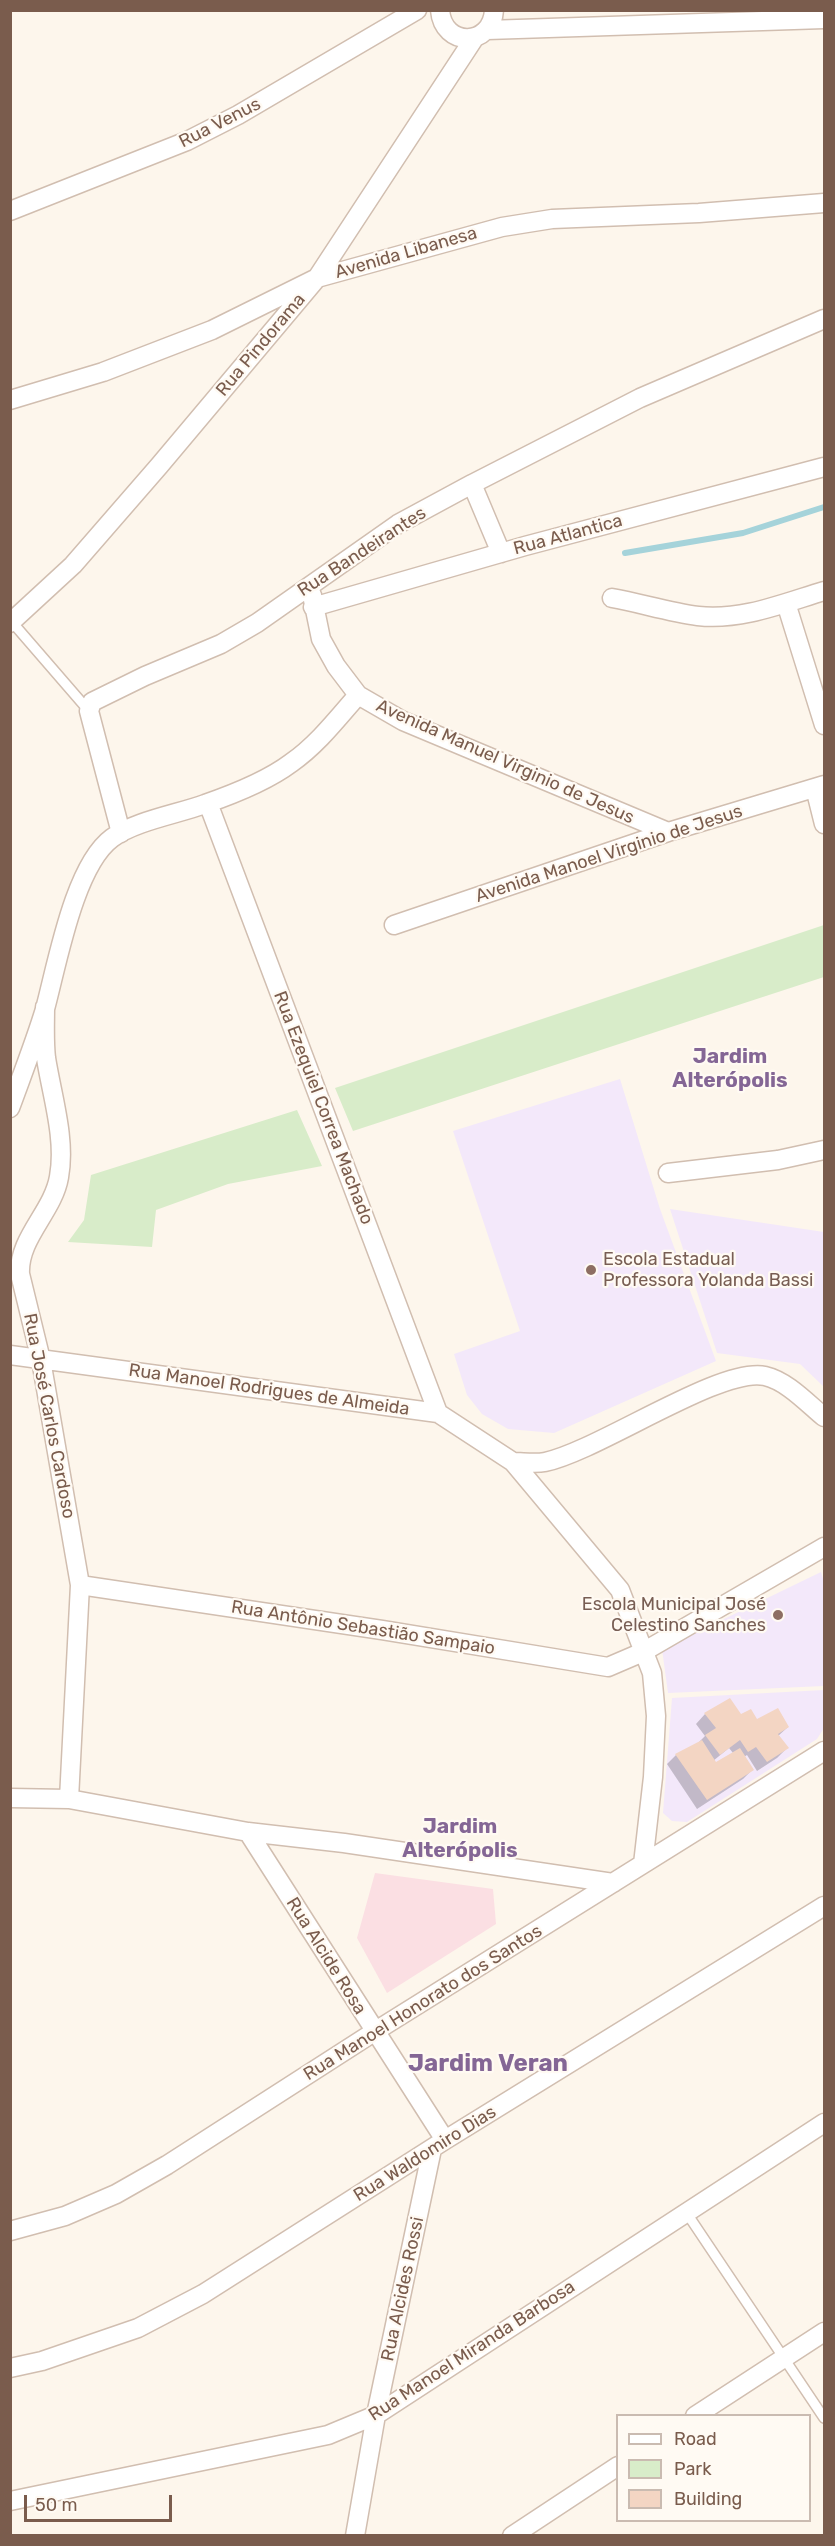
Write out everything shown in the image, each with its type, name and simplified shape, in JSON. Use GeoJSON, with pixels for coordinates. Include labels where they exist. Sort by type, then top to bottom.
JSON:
{"type":"FeatureCollection","features":[{"type":"Feature","properties":{"kind":"street","name":"Rua Venus"},"geometry":{"type":"LineString","coordinates":[[10,211],[187,141],[238,115],[417,10]]}},
{"type":"Feature","properties":{"kind":"street"},"geometry":{"type":"LineString","coordinates":[[440,10],[442,21],[453,35],[462,38],[481,33],[825,19]]}},
{"type":"Feature","properties":{"kind":"street","name":"Rua Pindorama"},"geometry":{"type":"LineString","coordinates":[[11,623],[73,565],[317,278],[481,33],[492,22],[494,10]]}},
{"type":"Feature","properties":{"kind":"street"},"geometry":{"type":"LineString","coordinates":[[664,25],[688,10]]}},
{"type":"Feature","properties":{"kind":"street","name":"Avenida Libanesa"},"geometry":{"type":"LineString","coordinates":[[10,400],[103,372],[212,330],[317,278],[502,227],[552,219],[699,213],[825,203]]}},
{"type":"Feature","properties":{"kind":"street","name":"Rua Bandeirantes"},"geometry":{"type":"LineString","coordinates":[[88,711],[92,702],[145,676],[220,644],[257,623],[398,524],[472,484],[640,398],[825,319]]}},
{"type":"Feature","properties":{"kind":"street","name":"Rua Atlantica"},"geometry":{"type":"LineString","coordinates":[[313,607],[501,553],[825,467]]}},
{"type":"Feature","properties":{"kind":"street"},"geometry":{"type":"LineString","coordinates":[[472,484],[501,553]]}},
{"type":"Feature","properties":{"kind":"street","name":"Avenida Manuel Virginio de Jesus"},"geometry":{"type":"LineString","coordinates":[[311,584],[313,607],[321,639],[336,666],[358,695],[403,720],[668,832]]}},
{"type":"Feature","properties":{"kind":"street"},"geometry":{"type":"LineString","coordinates":[[612,597],[699,616],[723,616],[750,613],[825,591]]}},
{"type":"Feature","properties":{"kind":"street"},"geometry":{"type":"LineString","coordinates":[[786,603],[825,725]]}},
{"type":"Feature","properties":{"kind":"street"},"geometry":{"type":"LineString","coordinates":[[10,1108],[45,1007],[68,921],[98,852],[111,838],[121,833],[208,803],[268,778],[291,764],[315,744],[358,695]]}},
{"type":"Feature","properties":{"kind":"street"},"geometry":{"type":"LineString","coordinates":[[88,711],[121,833]]}},
{"type":"Feature","properties":{"kind":"street"},"geometry":{"type":"LineString","coordinates":[[820,787],[825,824]]}},
{"type":"Feature","properties":{"kind":"street","name":"Avenida Manoel Virginio de Jesus"},"geometry":{"type":"LineString","coordinates":[[394,925],[668,832],[820,787]]}},
{"type":"Feature","properties":{"kind":"street","name":"Rua Ezequiel Correa Machado"},"geometry":{"type":"LineString","coordinates":[[208,803],[438,1413]]}},
{"type":"Feature","properties":{"kind":"street","name":"Rua José Carlos Cardoso"},"geometry":{"type":"LineString","coordinates":[[45,1007],[46,1055],[61,1152],[59,1179],[48,1206],[19,1260],[20,1274],[41,1360],[80,1585],[69,1799]]}},
{"type":"Feature","properties":{"kind":"street"},"geometry":{"type":"LineString","coordinates":[[668,1173],[778,1160],[825,1150]]}},
{"type":"Feature","properties":{"kind":"street","name":"Rua Manoel Rodrigues de Almeida"},"geometry":{"type":"LineString","coordinates":[[10,1355],[438,1413],[513,1462],[620,1590],[652,1673],[656,1716],[653,1777],[643,1864]]}},
{"type":"Feature","properties":{"kind":"street"},"geometry":{"type":"LineString","coordinates":[[513,1462],[544,1462],[586,1447],[708,1389],[750,1375],[765,1376],[783,1385],[825,1417]]}},
{"type":"Feature","properties":{"kind":"street","name":"Rua Antônio Sebastião Sampaio"},"geometry":{"type":"LineString","coordinates":[[80,1585],[382,1630],[608,1667],[643,1652],[825,1547]]}},
{"type":"Feature","properties":{"kind":"street","name":"Rua Manoel Honorato dos Santos"},"geometry":{"type":"LineString","coordinates":[[10,2231],[65,2216],[116,2194],[167,2165],[374,2032],[825,1751]]}},
{"type":"Feature","properties":{"kind":"street"},"geometry":{"type":"LineString","coordinates":[[10,1798],[69,1799],[248,1832],[344,1843],[612,1883]]}},
{"type":"Feature","properties":{"kind":"street","name":"Rua Alcide Rosa"},"geometry":{"type":"LineString","coordinates":[[248,1832],[374,2032],[439,2144]]}},
{"type":"Feature","properties":{"kind":"street","name":"Rua Waldomiro Dias"},"geometry":{"type":"LineString","coordinates":[[10,2368],[42,2361],[138,2328],[203,2295],[439,2144],[825,1906]]}},
{"type":"Feature","properties":{"kind":"street","name":"Rua Manoel Miranda Barbosa"},"geometry":{"type":"LineString","coordinates":[[10,2501],[328,2435],[376,2415],[825,2123]]}},
{"type":"Feature","properties":{"kind":"street","name":"Rua Alcides Rossi"},"geometry":{"type":"LineString","coordinates":[[355,2535],[376,2415],[439,2144]]}},
{"type":"Feature","properties":{"kind":"street"},"geometry":{"type":"LineString","coordinates":[[696,2414],[825,2332]]}},
{"type":"Feature","properties":{"kind":"street"},"geometry":{"type":"LineString","coordinates":[[512,2535],[616,2467]]}},
{"type":"Feature","properties":{"kind":"lane"},"geometry":{"type":"LineString","coordinates":[[11,623],[88,711]]}},
{"type":"Feature","properties":{"kind":"lane"},"geometry":{"type":"LineString","coordinates":[[686,2212],[825,2418]]}},
{"type":"Feature","properties":{"kind":"shaded area","name":"Escola Estadual Professora Yolanda Bassi"},"geometry":{"type":"Polygon","coordinates":[[[620,1079],[660,1209],[716,1361],[554,1433],[508,1429],[482,1414],[467,1395],[454,1354],[520,1331],[453,1131],[620,1079]]]}},
{"type":"Feature","properties":{"kind":"shaded area"},"geometry":{"type":"Polygon","coordinates":[[[670,1209],[824,1232],[824,1387],[800,1364],[717,1353],[670,1209]]]}},
{"type":"Feature","properties":{"kind":"shaded area","name":"Escola Municipal José Celestino Sanches"},"geometry":{"type":"Polygon","coordinates":[[[821,1572],[824,1582],[824,1686],[668,1693],[662,1649],[821,1572]]]}},
{"type":"Feature","properties":{"kind":"shaded area"},"geometry":{"type":"Polygon","coordinates":[[[824,1690],[824,1728],[817,1739],[687,1822],[672,1821],[663,1813],[672,1698],[824,1690]]]}},
{"type":"Feature","properties":{"kind":"shaded area"},"geometry":{"type":"Polygon","coordinates":[[[375,1873],[493,1889],[496,1924],[387,1993],[357,1938],[375,1873]]]}},
{"type":"Feature","properties":{"kind":"green space"},"geometry":{"type":"Polygon","coordinates":[[[824,925],[824,977],[353,1131],[335,1088],[824,925]]]}},
{"type":"Feature","properties":{"kind":"green space"},"geometry":{"type":"Polygon","coordinates":[[[297,1110],[322,1166],[228,1184],[156,1210],[152,1247],[68,1242],[84,1220],[91,1175],[297,1110]]]}},
{"type":"Feature","properties":{"kind":"building"},"geometry":{"type":"Polygon","coordinates":[[[730,1698],[741,1714],[751,1709],[757,1719],[778,1708],[789,1727],[778,1734],[789,1748],[767,1762],[756,1747],[748,1752],[740,1740],[720,1755],[705,1735],[716,1728],[704,1713],[730,1698]]]}},
{"type":"Feature","properties":{"kind":"building"},"geometry":{"type":"Polygon","coordinates":[[[702,1740],[716,1762],[740,1748],[754,1770],[707,1800],[675,1754],[702,1740]]]}},
{"type":"Feature","properties":{"kind":"waterway"},"geometry":{"type":"LineString","coordinates":[[625,553],[743,533],[824,507]]}},
{"type":"Feature","properties":{"kind":"place","name":"Escola Estadual Professora Yolanda Bassi"},"geometry":{"type":"Point","coordinates":[591,1270]}},
{"type":"Feature","properties":{"kind":"place","name":"Escola Municipal José Celestino Sanches"},"geometry":{"type":"Point","coordinates":[778,1615]}},
{"type":"Feature","properties":{"kind":"district","name":"Jardim Alterópolis"},"geometry":{"type":"Point","coordinates":[730,1069]}},
{"type":"Feature","properties":{"kind":"district","name":"Jardim Alterópolis"},"geometry":{"type":"Point","coordinates":[460,1839]}},
{"type":"Feature","properties":{"kind":"district","name":"Jardim Veran"},"geometry":{"type":"Point","coordinates":[488,2064]}}]}
